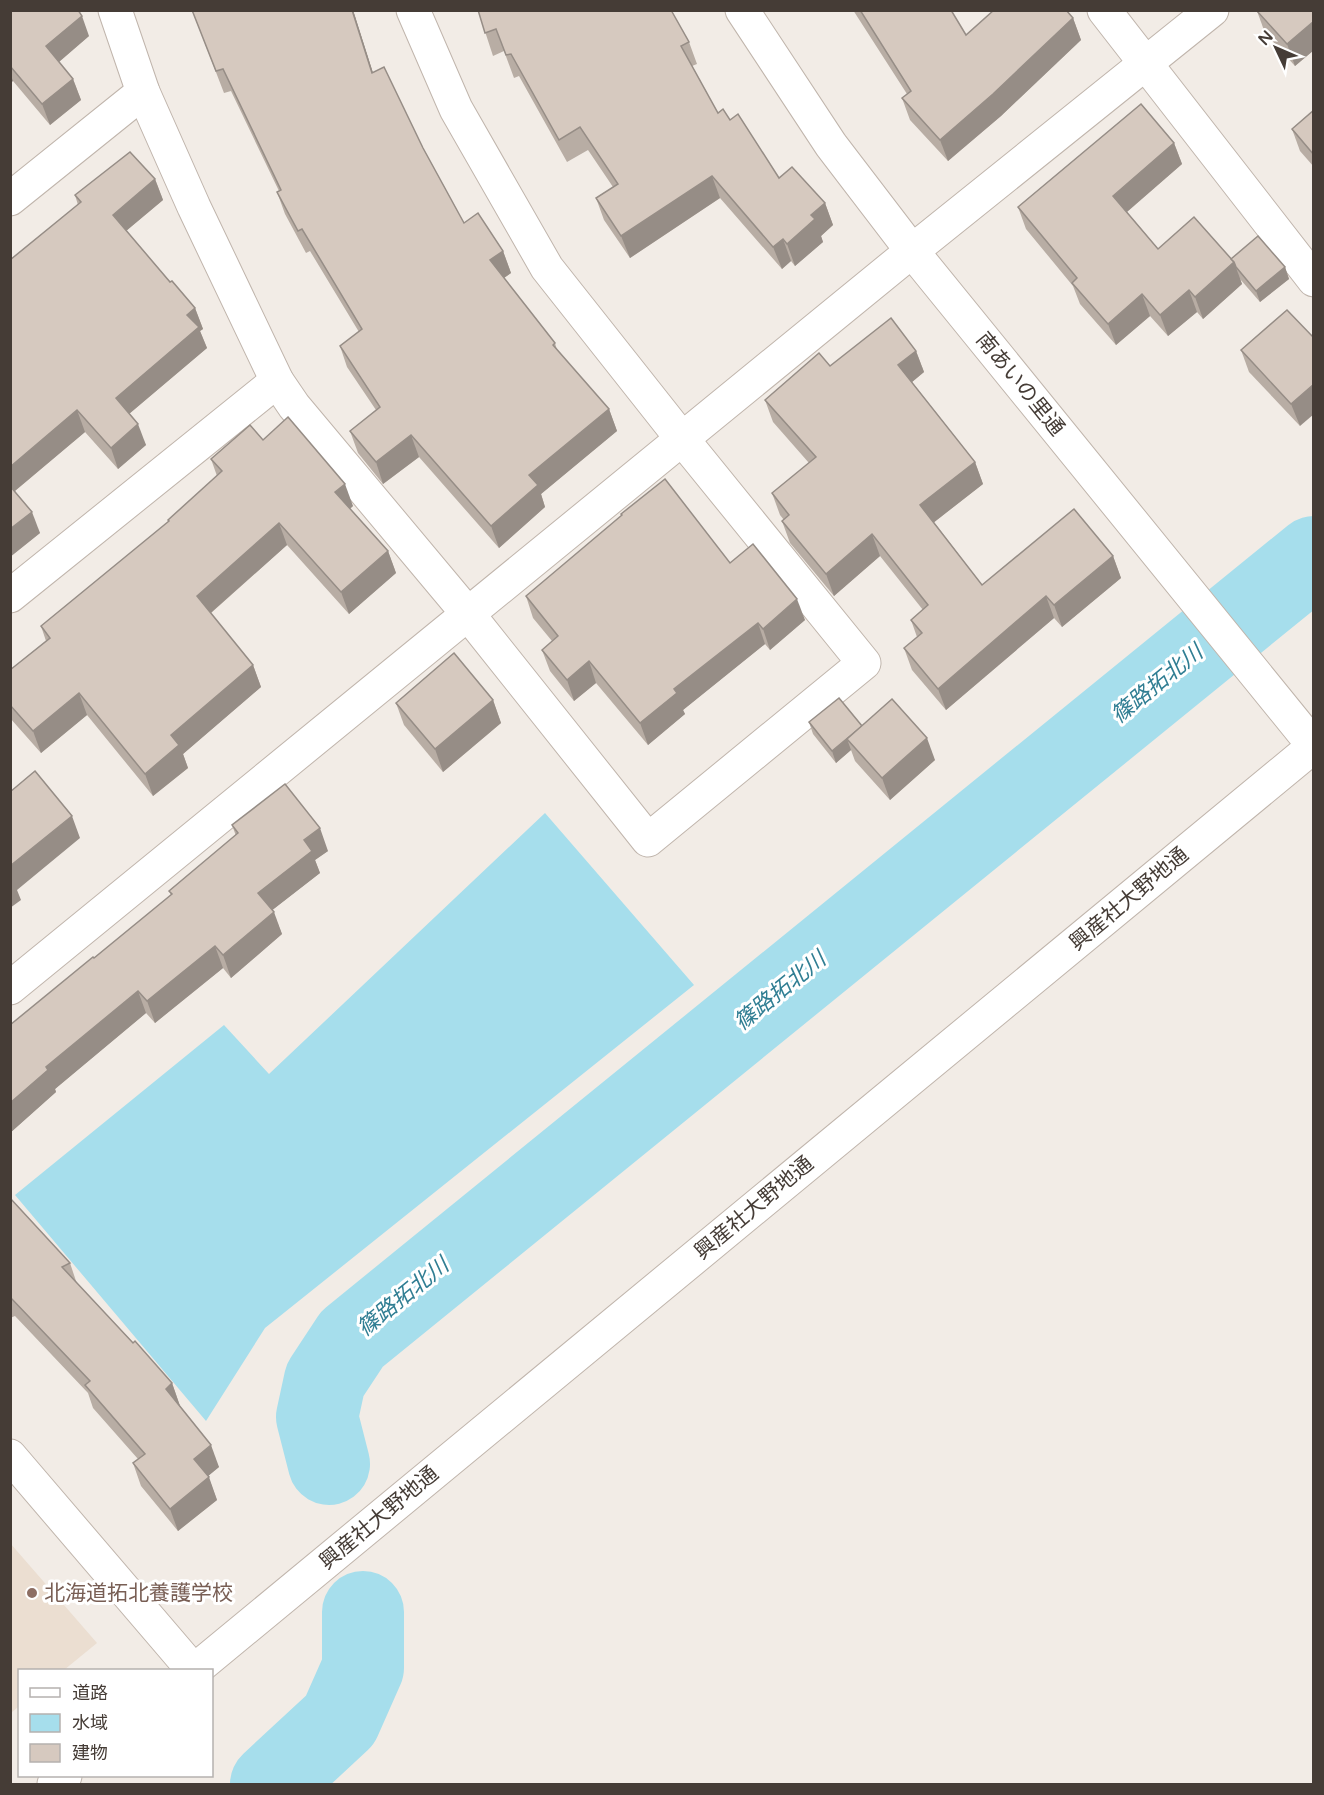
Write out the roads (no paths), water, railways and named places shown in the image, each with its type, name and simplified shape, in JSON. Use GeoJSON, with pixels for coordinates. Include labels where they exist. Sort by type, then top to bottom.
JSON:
{"type":"FeatureCollection","features":[{"type":"Feature","properties":{"kind":"street"},"geometry":{"type":"LineString","coordinates":[[115,10],[143,92],[194,207],[277,381],[294,406],[468,614],[648,840],[864,663],[547,268],[456,110],[413,10]]}},
{"type":"Feature","properties":{"kind":"street","name":"南あいの里通"},"geometry":{"type":"LineString","coordinates":[[742,10],[831,145],[912,251],[1314,746]]}},
{"type":"Feature","properties":{"kind":"street"},"geometry":{"type":"LineString","coordinates":[[1104,10],[1314,280]]}},
{"type":"Feature","properties":{"kind":"street"},"geometry":{"type":"LineString","coordinates":[[10,988],[912,251],[1212,10]]}},
{"type":"Feature","properties":{"kind":"street"},"geometry":{"type":"LineString","coordinates":[[10,199],[143,92]]}},
{"type":"Feature","properties":{"kind":"street"},"geometry":{"type":"LineString","coordinates":[[10,596],[277,381]]}},
{"type":"Feature","properties":{"kind":"street","name":"興産社大野地通"},"geometry":{"type":"LineString","coordinates":[[196,1669],[1314,746]]}},
{"type":"Feature","properties":{"kind":"street"},"geometry":{"type":"LineString","coordinates":[[10,1456],[192,1669]]}},
{"type":"Feature","properties":{"kind":"water"},"geometry":{"type":"Polygon","coordinates":[[[545,813],[694,985],[265,1328],[206,1421],[15,1195],[224,1025],[269,1074],[545,813]]]}},
{"type":"Feature","properties":{"kind":"waterway","name":"篠路拓北川"},"geometry":{"type":"LineString","coordinates":[[329,1464],[317,1417],[325,1380],[352,1339],[1314,557]]}},
{"type":"Feature","properties":{"kind":"waterway","name":"篠路拓北川"},"geometry":{"type":"LineString","coordinates":[[271,1784],[340,1720],[363,1668],[363,1612]]}},
{"type":"Feature","properties":{"kind":"place","name":"北海道拓北養護学校"},"geometry":{"type":"Point","coordinates":[32,1593]}}]}
